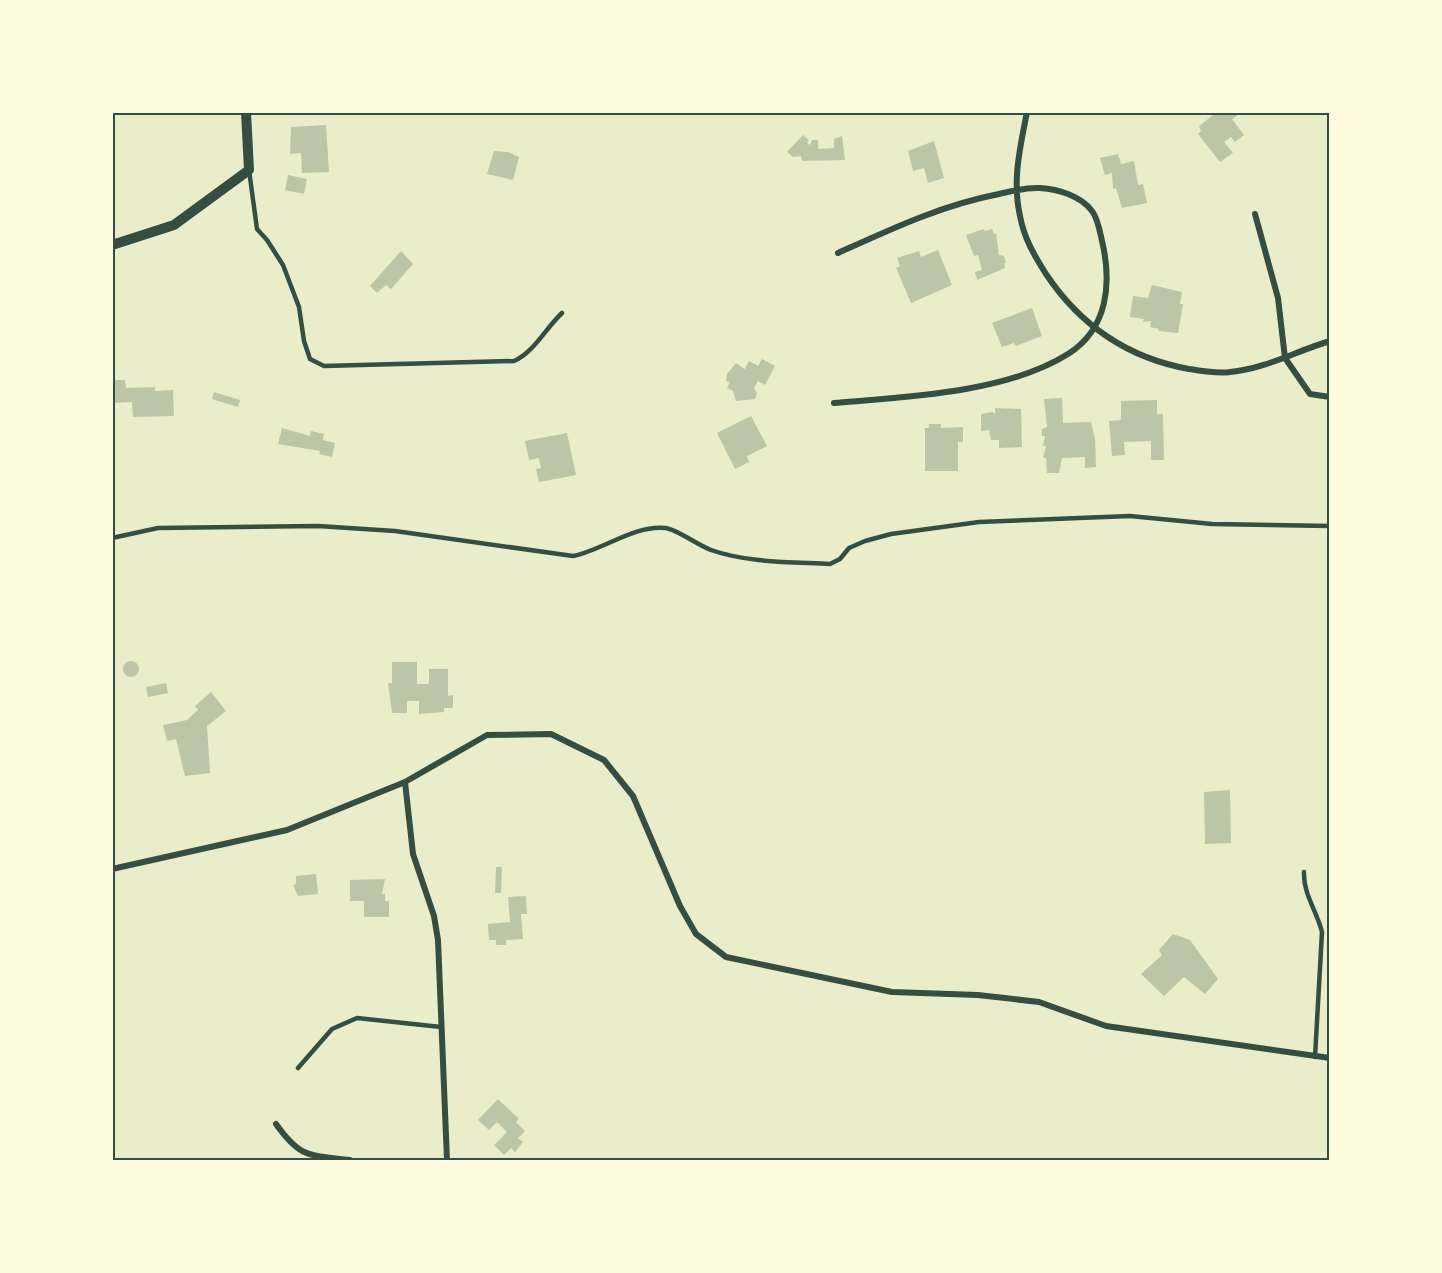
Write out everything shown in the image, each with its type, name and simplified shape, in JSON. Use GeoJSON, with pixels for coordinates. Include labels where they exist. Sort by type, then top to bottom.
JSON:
{"type":"FeatureCollection","features":[{"type":"Feature","properties":{"kind":"street"},"geometry":{"type":"LineString","coordinates":[[112,245],[174,225],[249,170],[246,112]]}},
{"type":"Feature","properties":{"kind":"street"},"geometry":{"type":"LineString","coordinates":[[1027,112],[1016,171],[1016,191],[1027,241],[1061,297],[1095,329],[1113,342],[1145,357],[1201,371],[1228,373],[1260,367],[1329,341]]}},
{"type":"Feature","properties":{"kind":"street"},"geometry":{"type":"LineString","coordinates":[[834,403],[926,396],[974,387],[1049,364],[1070,353],[1095,329],[1106,302],[1107,281],[1105,254],[1093,212],[1080,199],[1061,192],[1039,188],[965,200],[923,215],[838,253]]}},
{"type":"Feature","properties":{"kind":"street"},"geometry":{"type":"LineString","coordinates":[[1255,214],[1278,298],[1285,358],[1310,394],[1329,397]]}},
{"type":"Feature","properties":{"kind":"street"},"geometry":{"type":"LineString","coordinates":[[112,869],[287,830],[405,782],[488,735],[551,734],[604,760],[626,787],[633,796],[680,906],[696,934],[726,957],[892,992],[978,995],[1039,1002],[1106,1026],[1329,1058]]}},
{"type":"Feature","properties":{"kind":"street"},"geometry":{"type":"LineString","coordinates":[[405,782],[413,854],[434,916],[438,940],[447,1161]]}},
{"type":"Feature","properties":{"kind":"street"},"geometry":{"type":"LineString","coordinates":[[276,1124],[292,1146],[306,1155],[350,1161]]}},
{"type":"Feature","properties":{"kind":"lane"},"geometry":{"type":"LineString","coordinates":[[249,170],[257,229],[283,265],[299,307],[304,341],[310,359],[324,366],[514,361],[529,354],[543,331],[562,313]]}},
{"type":"Feature","properties":{"kind":"lane"},"geometry":{"type":"LineString","coordinates":[[112,538],[159,528],[318,526],[394,531],[573,556],[589,553],[638,531],[666,528],[710,550],[738,556],[830,564],[840,559],[849,548],[865,541],[891,534],[978,522],[1130,516],[1212,524],[1329,526]]}},
{"type":"Feature","properties":{"kind":"lane"},"geometry":{"type":"LineString","coordinates":[[1304,872],[1304,887],[1318,915],[1322,932],[1315,1057]]}},
{"type":"Feature","properties":{"kind":"lane"},"geometry":{"type":"LineString","coordinates":[[298,1068],[332,1029],[357,1018],[441,1027]]}},
{"type":"Feature","properties":{"kind":"building"},"geometry":{"type":"Polygon","coordinates":[[[1217,112],[1235,112],[1237,116],[1232,119],[1244,135],[1235,142],[1231,137],[1224,142],[1233,153],[1220,162],[1198,134],[1201,131],[1199,126],[1217,112]]]}},
{"type":"Feature","properties":{"kind":"building"},"geometry":{"type":"Polygon","coordinates":[[[326,125],[329,172],[302,173],[301,153],[290,154],[291,127],[326,125]]]}},
{"type":"Feature","properties":{"kind":"building"},"geometry":{"type":"Polygon","coordinates":[[[803,135],[809,140],[807,143],[810,145],[812,140],[818,140],[818,149],[834,148],[834,139],[842,136],[845,160],[802,161],[801,156],[793,157],[787,152],[803,135]]]}},
{"type":"Feature","properties":{"kind":"building"},"geometry":{"type":"Polygon","coordinates":[[[934,141],[944,178],[928,183],[924,168],[913,171],[908,151],[934,141]]]}},
{"type":"Feature","properties":{"kind":"building"},"geometry":{"type":"Polygon","coordinates":[[[494,151],[508,152],[519,157],[513,180],[487,174],[494,151]]]}},
{"type":"Feature","properties":{"kind":"building"},"geometry":{"type":"Polygon","coordinates":[[[1118,154],[1121,164],[1134,161],[1138,185],[1143,184],[1147,203],[1122,208],[1116,188],[1113,189],[1112,173],[1105,175],[1100,158],[1118,154]]]}},
{"type":"Feature","properties":{"kind":"building"},"geometry":{"type":"Polygon","coordinates":[[[288,175],[307,179],[304,194],[285,190],[288,175]]]}},
{"type":"Feature","properties":{"kind":"building"},"geometry":{"type":"Polygon","coordinates":[[[984,229],[985,231],[992,229],[994,234],[996,233],[999,255],[1004,256],[1006,263],[1004,263],[1005,268],[977,280],[975,272],[982,270],[978,255],[974,256],[966,235],[984,229]]]}},
{"type":"Feature","properties":{"kind":"building"},"geometry":{"type":"Polygon","coordinates":[[[938,250],[952,285],[911,303],[896,268],[900,266],[897,258],[919,251],[921,257],[938,250]]]}},
{"type":"Feature","properties":{"kind":"building"},"geometry":{"type":"Polygon","coordinates":[[[401,251],[413,264],[391,289],[386,285],[377,293],[370,286],[401,251]]]}},
{"type":"Feature","properties":{"kind":"building"},"geometry":{"type":"Polygon","coordinates":[[[1152,285],[1182,292],[1180,304],[1183,304],[1178,333],[1158,331],[1159,329],[1150,327],[1151,321],[1143,322],[1144,319],[1130,317],[1133,296],[1148,298],[1152,285]]]}},
{"type":"Feature","properties":{"kind":"building"},"geometry":{"type":"Polygon","coordinates":[[[1032,308],[1042,336],[1016,346],[1014,343],[1002,347],[992,323],[1032,308]]]}},
{"type":"Feature","properties":{"kind":"building"},"geometry":{"type":"Polygon","coordinates":[[[762,359],[775,366],[765,385],[758,381],[754,388],[757,393],[755,399],[736,401],[733,391],[727,388],[730,382],[726,381],[727,374],[736,363],[745,369],[749,361],[758,366],[762,359]]]}},
{"type":"Feature","properties":{"kind":"building"},"geometry":{"type":"Polygon","coordinates":[[[112,380],[125,380],[126,388],[155,387],[155,391],[173,390],[174,416],[133,417],[132,402],[112,403],[112,380]]]}},
{"type":"Feature","properties":{"kind":"building"},"geometry":{"type":"Polygon","coordinates":[[[214,392],[240,400],[238,407],[212,399],[214,392]]]}},
{"type":"Feature","properties":{"kind":"building"},"geometry":{"type":"Polygon","coordinates":[[[1062,398],[1063,423],[1091,422],[1095,439],[1096,467],[1085,468],[1085,457],[1062,458],[1059,473],[1047,473],[1046,458],[1043,458],[1046,446],[1043,446],[1045,436],[1042,436],[1042,429],[1047,427],[1044,399],[1062,398]]]}},
{"type":"Feature","properties":{"kind":"building"},"geometry":{"type":"Polygon","coordinates":[[[1157,400],[1157,414],[1163,414],[1164,460],[1151,460],[1151,441],[1124,442],[1125,455],[1112,456],[1109,421],[1121,420],[1121,401],[1157,400]]]}},
{"type":"Feature","properties":{"kind":"building"},"geometry":{"type":"Polygon","coordinates":[[[995,408],[1021,409],[1022,447],[999,448],[999,440],[991,440],[989,430],[981,431],[981,414],[993,412],[995,414],[995,408]]]}},
{"type":"Feature","properties":{"kind":"building"},"geometry":{"type":"Polygon","coordinates":[[[751,416],[767,446],[747,456],[749,462],[735,469],[717,433],[751,416]]]}},
{"type":"Feature","properties":{"kind":"building"},"geometry":{"type":"Polygon","coordinates":[[[929,424],[941,424],[941,428],[963,427],[963,442],[958,442],[958,471],[925,471],[925,428],[929,428],[929,424]]]}},
{"type":"Feature","properties":{"kind":"building"},"geometry":{"type":"Polygon","coordinates":[[[282,428],[310,436],[311,431],[324,434],[323,440],[335,443],[332,457],[319,454],[320,451],[278,444],[282,428]]]}},
{"type":"Feature","properties":{"kind":"building"},"geometry":{"type":"Polygon","coordinates":[[[567,433],[576,475],[539,482],[536,469],[541,468],[539,458],[529,460],[525,441],[567,433]]]}},
{"type":"Feature","properties":{"kind":"building"},"geometry":{"type":"Polygon","coordinates":[[[131,661],[137,663],[139,669],[137,675],[131,677],[125,675],[123,669],[125,663],[131,661]]]}},
{"type":"Feature","properties":{"kind":"building"},"geometry":{"type":"Polygon","coordinates":[[[392,662],[417,662],[417,684],[429,684],[429,669],[448,669],[448,696],[453,695],[453,708],[444,708],[444,712],[419,714],[419,701],[407,701],[407,713],[392,713],[388,683],[392,683],[392,662]]]}},
{"type":"Feature","properties":{"kind":"building"},"geometry":{"type":"Polygon","coordinates":[[[166,683],[168,693],[148,697],[146,687],[166,683]]]}},
{"type":"Feature","properties":{"kind":"building"},"geometry":{"type":"Polygon","coordinates":[[[211,692],[226,711],[207,726],[210,773],[185,776],[176,739],[167,741],[163,725],[187,720],[198,710],[195,706],[211,692]]]}},
{"type":"Feature","properties":{"kind":"building"},"geometry":{"type":"Polygon","coordinates":[[[1230,790],[1231,843],[1205,844],[1204,792],[1230,790]]]}},
{"type":"Feature","properties":{"kind":"building"},"geometry":{"type":"Polygon","coordinates":[[[496,867],[502,867],[501,893],[495,893],[496,867]]]}},
{"type":"Feature","properties":{"kind":"building"},"geometry":{"type":"Polygon","coordinates":[[[316,874],[318,894],[298,896],[293,885],[296,884],[296,876],[316,874]]]}},
{"type":"Feature","properties":{"kind":"building"},"geometry":{"type":"Polygon","coordinates":[[[385,879],[382,894],[385,894],[385,901],[389,901],[389,917],[364,917],[364,901],[350,901],[350,880],[385,879]]]}},
{"type":"Feature","properties":{"kind":"building"},"geometry":{"type":"Polygon","coordinates":[[[526,896],[527,914],[521,914],[523,939],[506,940],[506,945],[496,945],[496,940],[489,940],[488,924],[510,922],[508,897],[526,896]]]}},
{"type":"Feature","properties":{"kind":"building"},"geometry":{"type":"Polygon","coordinates":[[[1173,934],[1190,940],[1218,979],[1205,994],[1184,977],[1164,996],[1141,974],[1162,955],[1159,950],[1173,934]]]}},
{"type":"Feature","properties":{"kind":"building"},"geometry":{"type":"Polygon","coordinates":[[[498,1099],[519,1119],[516,1122],[525,1131],[518,1138],[523,1142],[515,1152],[511,1148],[504,1155],[494,1145],[507,1132],[497,1122],[489,1130],[478,1120],[498,1099]]]}}]}
